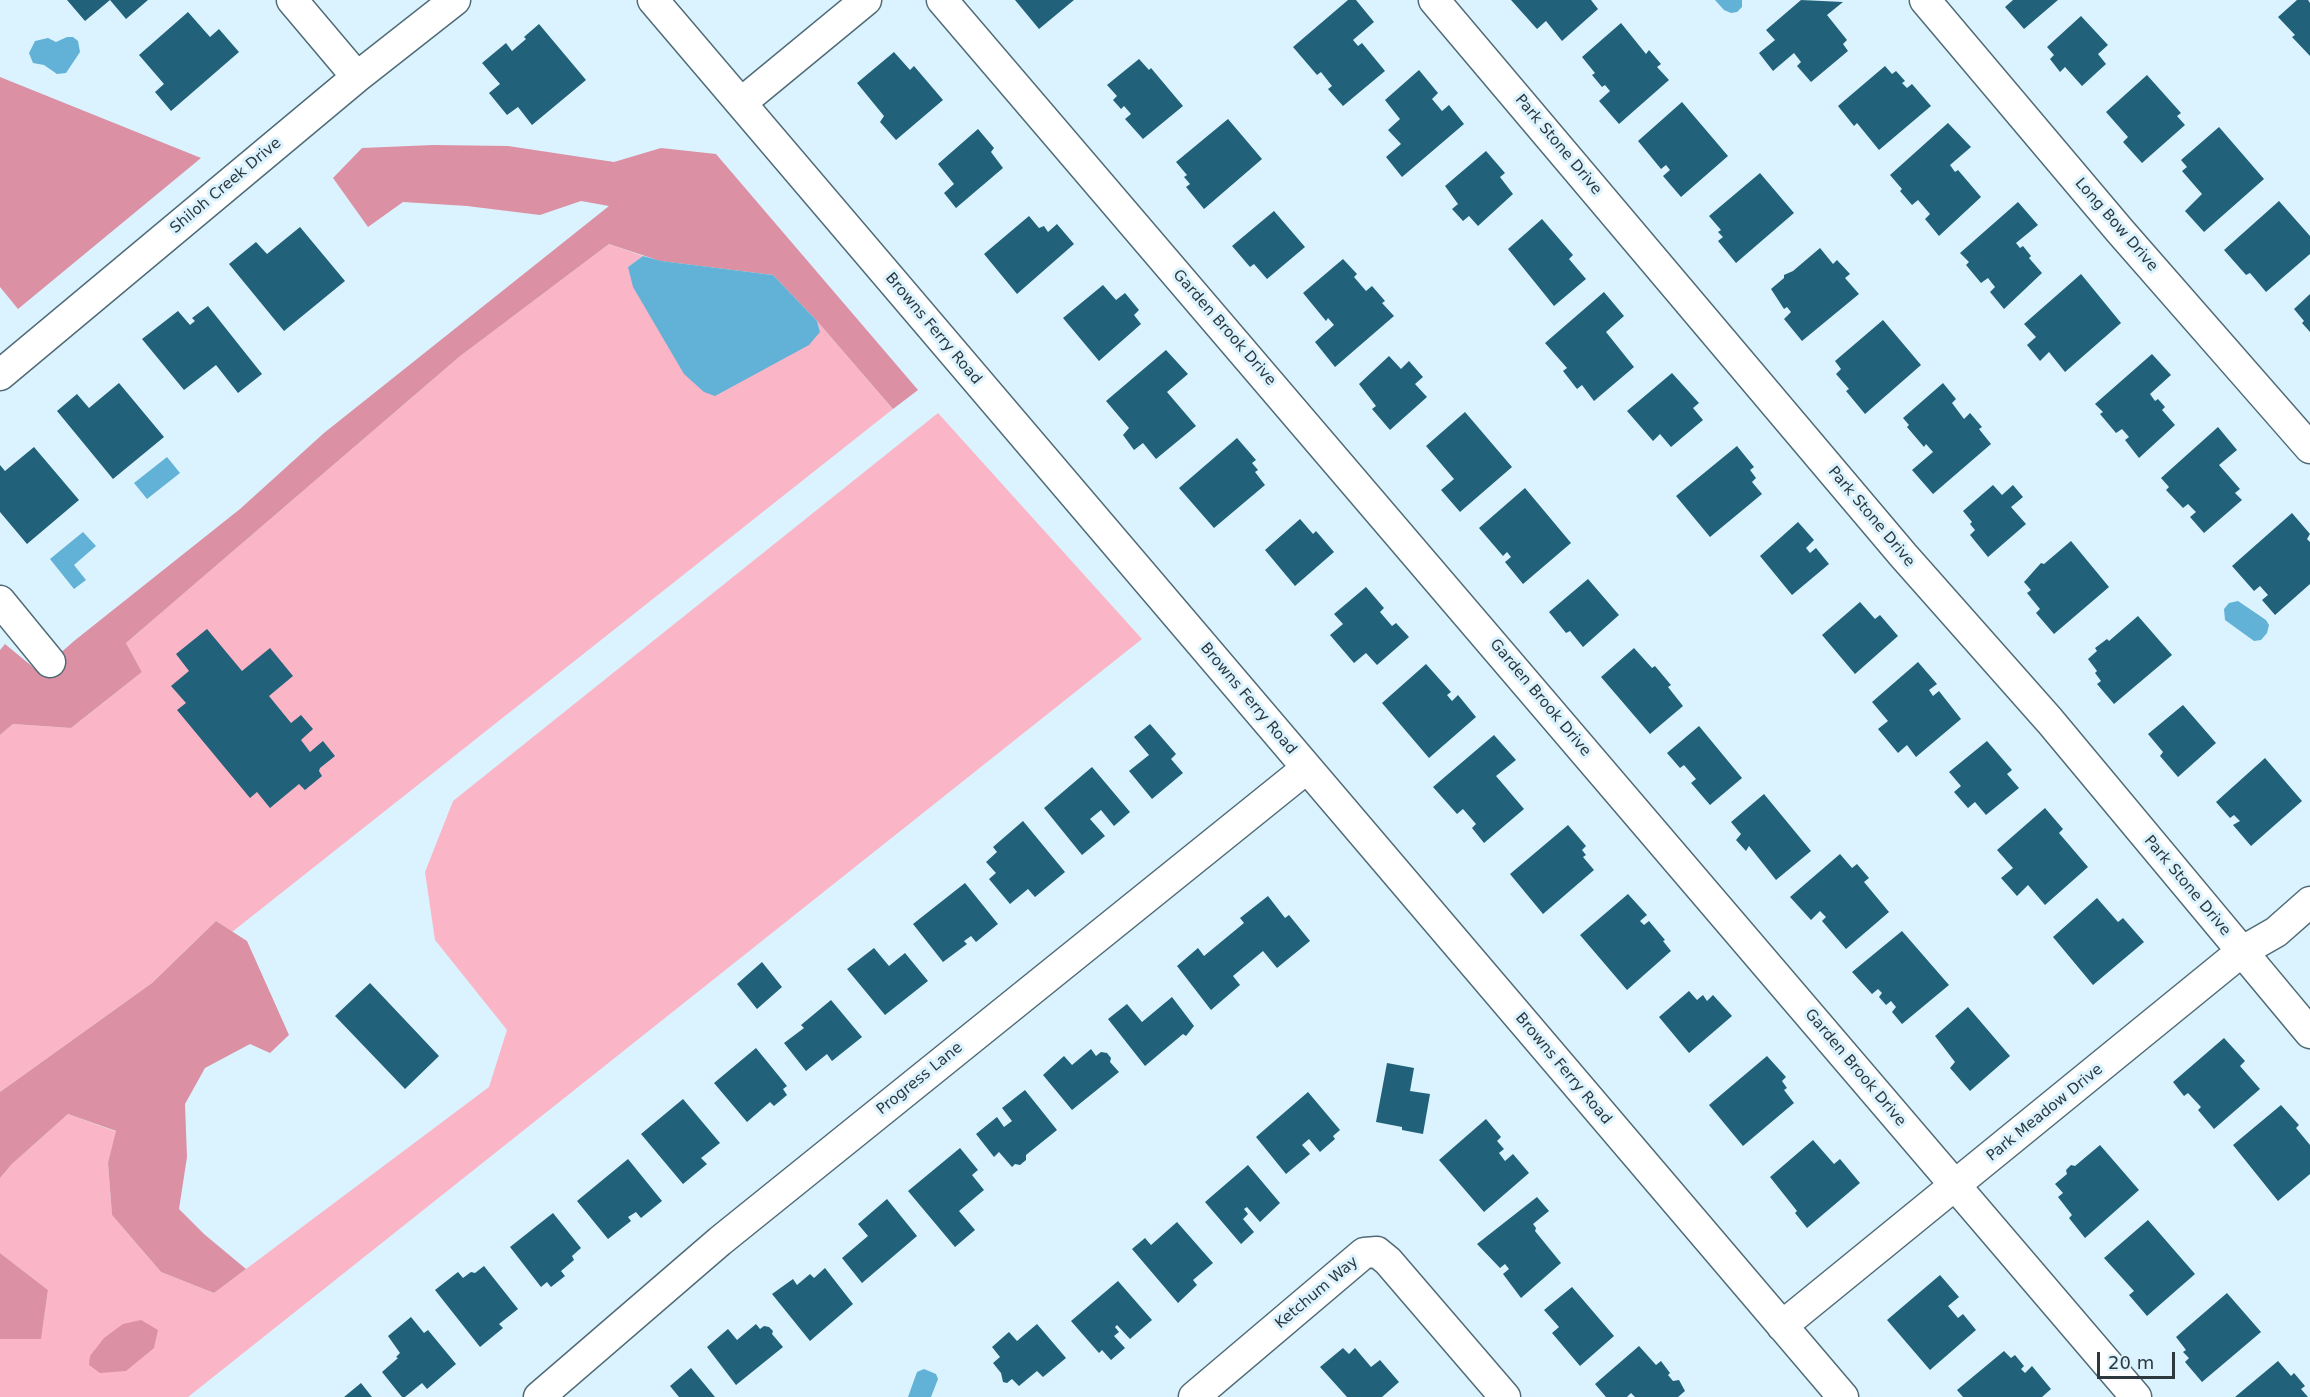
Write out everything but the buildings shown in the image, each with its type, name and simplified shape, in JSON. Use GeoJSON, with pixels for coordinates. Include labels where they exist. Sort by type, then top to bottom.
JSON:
{"type":"FeatureCollection","features":[{"type":"Feature","properties":{"kind":"street"},"geometry":{"type":"LineString","coordinates":[[292,0],[357,77]]}},
{"type":"Feature","properties":{"kind":"street","name":"Shiloh Creek Drive"},"geometry":{"type":"LineString","coordinates":[[0,375],[357,77],[455,0]]}},
{"type":"Feature","properties":{"kind":"street","name":"Browns Ferry Road"},"geometry":{"type":"LineString","coordinates":[[653,0],[1843,1397]]}},
{"type":"Feature","properties":{"kind":"street"},"geometry":{"type":"LineString","coordinates":[[741,103],[866,0]]}},
{"type":"Feature","properties":{"kind":"street","name":"Garden Brook Drive"},"geometry":{"type":"LineString","coordinates":[[942,0],[1206,306],[2136,1397]]}},
{"type":"Feature","properties":{"kind":"street","name":"Park Stone Drive"},"geometry":{"type":"LineString","coordinates":[[1434,0],[1903,555],[2050,721],[2310,1032]]}},
{"type":"Feature","properties":{"kind":"street","name":"Long Bow Drive"},"geometry":{"type":"LineString","coordinates":[[1925,0],[2120,231],[2310,448]]}},
{"type":"Feature","properties":{"kind":"street"},"geometry":{"type":"LineString","coordinates":[[0,601],[50,662]]}},
{"type":"Feature","properties":{"kind":"street","name":"Progress Lane"},"geometry":{"type":"LineString","coordinates":[[539,1397],[720,1240],[1307,768]]}},
{"type":"Feature","properties":{"kind":"street","name":"Park Meadow Drive"},"geometry":{"type":"LineString","coordinates":[[1782,1326],[2241,952],[2276,932],[2310,902]]}},
{"type":"Feature","properties":{"kind":"street","name":"Ketchum Way"},"geometry":{"type":"LineString","coordinates":[[1194,1397],[1364,1253],[1377,1252],[1388,1261],[1505,1397]]}},
{"type":"Feature","properties":{"kind":"shaded area"},"geometry":{"type":"Polygon","coordinates":[[[0,77],[201,158],[18,309],[0,287],[0,77]]]}},
{"type":"Feature","properties":{"kind":"shaded area"},"geometry":{"type":"Polygon","coordinates":[[[433,145],[508,146],[614,162],[661,148],[716,154],[918,390],[893,409],[817,321],[773,275],[660,261],[609,244],[459,357],[126,643],[142,672],[71,728],[13,724],[0,735],[0,650],[5,644],[39,672],[74,641],[240,509],[324,433],[609,206],[581,201],[540,215],[467,206],[403,202],[368,227],[333,178],[362,148],[433,145]]]}},
{"type":"Feature","properties":{"kind":"shaded area"},"geometry":{"type":"Polygon","coordinates":[[[609,244],[643,256],[628,267],[820,332],[817,321],[893,409],[232,932],[216,921],[152,983],[0,1092],[0,735],[13,724],[71,728],[142,672],[126,643],[459,357],[609,244]]]}},
{"type":"Feature","properties":{"kind":"shaded area"},"geometry":{"type":"Polygon","coordinates":[[[938,413],[1142,639],[188,1397],[0,1397],[0,1339],[41,1338],[48,1290],[0,1253],[0,1178],[12,1164],[68,1114],[117,1132],[108,1163],[112,1215],[161,1272],[214,1293],[489,1087],[507,1030],[435,940],[425,872],[453,801],[938,413]]]}},
{"type":"Feature","properties":{"kind":"shaded area"},"geometry":{"type":"Polygon","coordinates":[[[216,921],[247,941],[289,1035],[270,1053],[250,1044],[205,1068],[185,1104],[187,1157],[179,1209],[204,1234],[246,1269],[214,1293],[161,1272],[112,1215],[108,1163],[116,1131],[68,1114],[12,1164],[0,1178],[0,1092],[152,983],[216,921]]]}},
{"type":"Feature","properties":{"kind":"shaded area"},"geometry":{"type":"Polygon","coordinates":[[[0,1253],[48,1290],[41,1339],[0,1339],[0,1253]]]}},
{"type":"Feature","properties":{"kind":"shaded area"},"geometry":{"type":"Polygon","coordinates":[[[141,1320],[158,1330],[154,1348],[126,1371],[100,1373],[89,1365],[90,1356],[104,1338],[123,1324],[141,1320]]]}},
{"type":"Feature","properties":{"kind":"water"},"geometry":{"type":"Polygon","coordinates":[[[1715,0],[1742,0],[1742,7],[1737,12],[1731,13],[1724,10],[1715,0]]]}},
{"type":"Feature","properties":{"kind":"water"},"geometry":{"type":"Polygon","coordinates":[[[73,37],[78,41],[80,52],[66,73],[57,74],[44,65],[33,63],[29,53],[35,41],[48,38],[56,42],[73,37]]]}},
{"type":"Feature","properties":{"kind":"water"},"geometry":{"type":"Polygon","coordinates":[[[643,256],[661,261],[773,275],[817,321],[820,332],[809,345],[715,396],[704,392],[684,374],[633,287],[628,267],[643,256]]]}},
{"type":"Feature","properties":{"kind":"water"},"geometry":{"type":"Polygon","coordinates":[[[167,457],[180,473],[147,499],[134,483],[167,457]]]}},
{"type":"Feature","properties":{"kind":"water"},"geometry":{"type":"Polygon","coordinates":[[[83,532],[96,546],[74,565],[86,580],[74,589],[50,559],[83,532]]]}},
{"type":"Feature","properties":{"kind":"water"},"geometry":{"type":"Polygon","coordinates":[[[2238,601],[2266,620],[2269,625],[2267,633],[2261,640],[2254,641],[2225,620],[2224,609],[2229,603],[2238,601]]]}},
{"type":"Feature","properties":{"kind":"water"},"geometry":{"type":"Polygon","coordinates":[[[924,1369],[936,1374],[938,1379],[931,1397],[908,1397],[917,1372],[924,1369]]]}}]}
